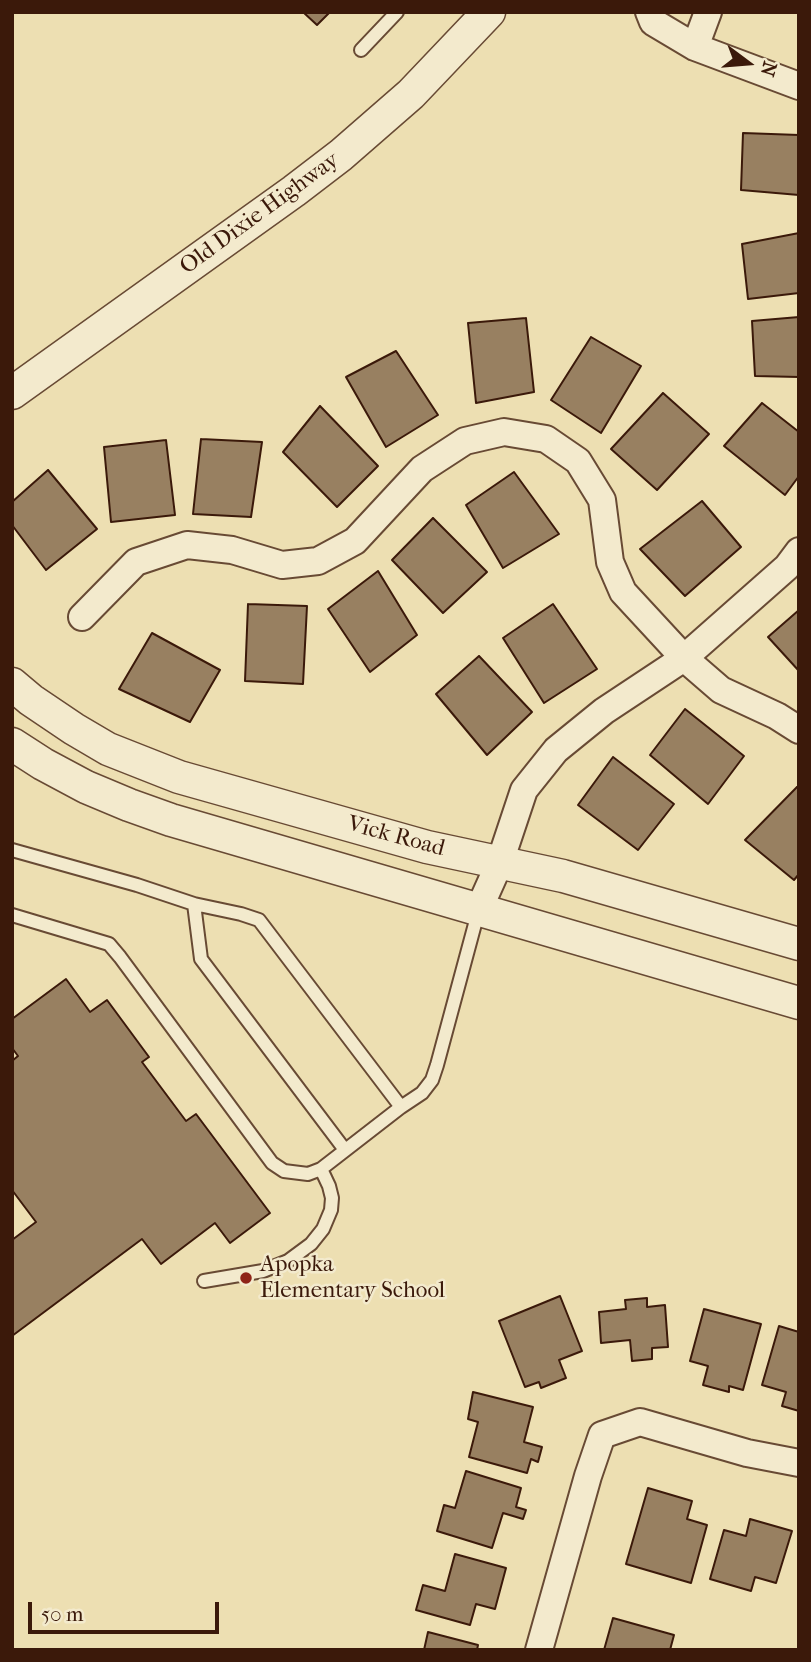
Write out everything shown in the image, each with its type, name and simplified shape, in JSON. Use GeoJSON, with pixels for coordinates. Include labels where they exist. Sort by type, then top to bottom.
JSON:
{"type":"FeatureCollection","features":[{"type":"Feature","properties":{"kind":"street","name":"Old Dixie Highway"},"geometry":{"type":"LineString","coordinates":[[12,393],[341,155],[411,94],[489,12]]}},
{"type":"Feature","properties":{"kind":"street"},"geometry":{"type":"LineString","coordinates":[[649,12],[653,22],[695,47],[799,86]]}},
{"type":"Feature","properties":{"kind":"street"},"geometry":{"type":"LineString","coordinates":[[695,47],[708,12]]}},
{"type":"Feature","properties":{"kind":"street"},"geometry":{"type":"LineString","coordinates":[[82,617],[136,562],[187,545],[232,550],[282,565],[318,561],[355,541],[422,469],[465,441],[504,432],[546,439],[578,461],[602,500],[610,562],[623,592],[684,658],[721,690],[777,716],[799,730]]}},
{"type":"Feature","properties":{"kind":"street"},"geometry":{"type":"LineString","coordinates":[[479,909],[500,862],[524,790],[556,750],[604,711],[684,658],[787,567],[799,551]]}},
{"type":"Feature","properties":{"kind":"street","name":"Vick Road"},"geometry":{"type":"LineString","coordinates":[[12,684],[31,700],[108,749],[179,777],[426,847],[563,876],[799,944]]}},
{"type":"Feature","properties":{"kind":"street","name":"Vick Road"},"geometry":{"type":"LineString","coordinates":[[12,744],[86,787],[129,806],[171,820],[799,1003]]}},
{"type":"Feature","properties":{"kind":"street"},"geometry":{"type":"LineString","coordinates":[[539,1650],[602,1435],[640,1422],[747,1453],[799,1463]]}},
{"type":"Feature","properties":{"kind":"lane"},"geometry":{"type":"LineString","coordinates":[[361,50],[397,12]]}},
{"type":"Feature","properties":{"kind":"lane"},"geometry":{"type":"LineString","coordinates":[[12,850],[194,904],[259,920],[401,1108]]}},
{"type":"Feature","properties":{"kind":"lane"},"geometry":{"type":"LineString","coordinates":[[194,904],[201,959],[345,1150]]}},
{"type":"Feature","properties":{"kind":"lane"},"geometry":{"type":"LineString","coordinates":[[12,915],[109,944],[272,1163],[285,1171],[308,1174],[321,1169],[422,1093],[432,1080],[479,909]]}},
{"type":"Feature","properties":{"kind":"lane"},"geometry":{"type":"LineString","coordinates":[[204,1282],[263,1271],[288,1261],[311,1244],[323,1229],[331,1210],[332,1198],[321,1169]]}},
{"type":"Feature","properties":{"kind":"building"},"geometry":{"type":"Polygon","coordinates":[[[303,12],[330,12],[317,25],[303,12]]]}},
{"type":"Feature","properties":{"kind":"building"},"geometry":{"type":"Polygon","coordinates":[[[743,133],[799,135],[799,195],[741,190],[743,133]]]}},
{"type":"Feature","properties":{"kind":"building"},"geometry":{"type":"Polygon","coordinates":[[[799,233],[799,293],[748,299],[742,244],[799,233]]]}},
{"type":"Feature","properties":{"kind":"building"},"geometry":{"type":"Polygon","coordinates":[[[799,317],[799,377],[755,376],[752,321],[799,317]]]}},
{"type":"Feature","properties":{"kind":"building"},"geometry":{"type":"Polygon","coordinates":[[[526,318],[534,392],[476,403],[468,323],[526,318]]]}},
{"type":"Feature","properties":{"kind":"building"},"geometry":{"type":"Polygon","coordinates":[[[591,337],[641,366],[601,433],[551,400],[591,337]]]}},
{"type":"Feature","properties":{"kind":"building"},"geometry":{"type":"Polygon","coordinates":[[[396,351],[438,415],[386,447],[346,377],[396,351]]]}},
{"type":"Feature","properties":{"kind":"building"},"geometry":{"type":"Polygon","coordinates":[[[663,393],[709,434],[657,490],[611,449],[663,393]]]}},
{"type":"Feature","properties":{"kind":"building"},"geometry":{"type":"Polygon","coordinates":[[[762,403],[799,432],[799,476],[785,495],[724,446],[762,403]]]}},
{"type":"Feature","properties":{"kind":"building"},"geometry":{"type":"Polygon","coordinates":[[[320,406],[378,466],[337,507],[283,452],[320,406]]]}},
{"type":"Feature","properties":{"kind":"building"},"geometry":{"type":"Polygon","coordinates":[[[201,439],[262,442],[251,517],[193,514],[201,439]]]}},
{"type":"Feature","properties":{"kind":"building"},"geometry":{"type":"Polygon","coordinates":[[[166,440],[175,515],[111,522],[104,447],[166,440]]]}},
{"type":"Feature","properties":{"kind":"building"},"geometry":{"type":"Polygon","coordinates":[[[48,470],[97,529],[46,570],[12,525],[12,502],[48,470]]]}},
{"type":"Feature","properties":{"kind":"building"},"geometry":{"type":"Polygon","coordinates":[[[514,472],[559,534],[503,568],[466,505],[514,472]]]}},
{"type":"Feature","properties":{"kind":"building"},"geometry":{"type":"Polygon","coordinates":[[[702,501],[741,547],[685,596],[640,549],[702,501]]]}},
{"type":"Feature","properties":{"kind":"building"},"geometry":{"type":"Polygon","coordinates":[[[433,518],[487,572],[443,613],[392,560],[433,518]]]}},
{"type":"Feature","properties":{"kind":"building"},"geometry":{"type":"Polygon","coordinates":[[[378,571],[417,635],[370,672],[328,609],[378,571]]]}},
{"type":"Feature","properties":{"kind":"building"},"geometry":{"type":"Polygon","coordinates":[[[248,604],[307,606],[303,684],[245,681],[248,604]]]}},
{"type":"Feature","properties":{"kind":"building"},"geometry":{"type":"Polygon","coordinates":[[[553,604],[597,669],[544,703],[503,638],[553,604]]]}},
{"type":"Feature","properties":{"kind":"building"},"geometry":{"type":"Polygon","coordinates":[[[799,610],[799,671],[768,637],[799,610]]]}},
{"type":"Feature","properties":{"kind":"building"},"geometry":{"type":"Polygon","coordinates":[[[152,633],[220,670],[190,722],[119,689],[152,633]]]}},
{"type":"Feature","properties":{"kind":"building"},"geometry":{"type":"Polygon","coordinates":[[[479,656],[532,712],[487,755],[436,694],[479,656]]]}},
{"type":"Feature","properties":{"kind":"building"},"geometry":{"type":"Polygon","coordinates":[[[685,709],[744,756],[708,804],[650,755],[685,709]]]}},
{"type":"Feature","properties":{"kind":"building"},"geometry":{"type":"Polygon","coordinates":[[[613,757],[674,804],[638,850],[578,805],[613,757]]]}},
{"type":"Feature","properties":{"kind":"building"},"geometry":{"type":"Polygon","coordinates":[[[797,787],[799,874],[794,880],[745,840],[797,787]]]}},
{"type":"Feature","properties":{"kind":"building"},"geometry":{"type":"Polygon","coordinates":[[[66,979],[90,1012],[107,1000],[149,1057],[142,1062],[186,1121],[196,1114],[270,1213],[230,1243],[215,1223],[161,1264],[142,1239],[12,1336],[12,1240],[36,1222],[12,1190],[12,1061],[18,1056],[12,1048],[12,1019],[66,979]]]}},
{"type":"Feature","properties":{"kind":"building"},"geometry":{"type":"Polygon","coordinates":[[[560,1296],[582,1351],[559,1360],[566,1378],[541,1388],[539,1382],[525,1387],[499,1321],[560,1296]]]}},
{"type":"Feature","properties":{"kind":"building"},"geometry":{"type":"Polygon","coordinates":[[[647,1298],[647,1307],[665,1305],[668,1347],[652,1348],[652,1359],[632,1361],[630,1340],[601,1343],[599,1312],[626,1309],[625,1300],[647,1298]]]}},
{"type":"Feature","properties":{"kind":"building"},"geometry":{"type":"Polygon","coordinates":[[[704,1309],[761,1324],[743,1390],[729,1386],[729,1392],[703,1385],[708,1366],[690,1361],[704,1309]]]}},
{"type":"Feature","properties":{"kind":"building"},"geometry":{"type":"Polygon","coordinates":[[[779,1326],[799,1332],[799,1411],[782,1406],[786,1392],[762,1385],[779,1326]]]}},
{"type":"Feature","properties":{"kind":"building"},"geometry":{"type":"Polygon","coordinates":[[[473,1392],[533,1407],[524,1442],[542,1447],[538,1462],[531,1459],[527,1473],[469,1457],[478,1422],[468,1419],[473,1392]]]}},
{"type":"Feature","properties":{"kind":"building"},"geometry":{"type":"Polygon","coordinates":[[[466,1471],[521,1488],[516,1507],[526,1510],[523,1519],[503,1513],[492,1548],[437,1531],[444,1505],[455,1508],[466,1471]]]}},
{"type":"Feature","properties":{"kind":"building"},"geometry":{"type":"Polygon","coordinates":[[[648,1488],[692,1501],[687,1519],[707,1525],[691,1583],[626,1564],[648,1488]]]}},
{"type":"Feature","properties":{"kind":"building"},"geometry":{"type":"Polygon","coordinates":[[[750,1519],[792,1531],[776,1583],[755,1577],[751,1591],[710,1579],[724,1530],[746,1536],[750,1519]]]}},
{"type":"Feature","properties":{"kind":"building"},"geometry":{"type":"Polygon","coordinates":[[[455,1554],[506,1568],[495,1609],[476,1604],[470,1625],[416,1610],[423,1585],[445,1591],[455,1554]]]}},
{"type":"Feature","properties":{"kind":"building"},"geometry":{"type":"Polygon","coordinates":[[[613,1618],[674,1635],[670,1650],[604,1650],[613,1618]]]}},
{"type":"Feature","properties":{"kind":"building"},"geometry":{"type":"Polygon","coordinates":[[[428,1632],[478,1645],[477,1650],[424,1650],[428,1632]]]}},
{"type":"Feature","properties":{"kind":"place","name":"Apopka Elementary School"},"geometry":{"type":"Point","coordinates":[246,1278]}}]}
